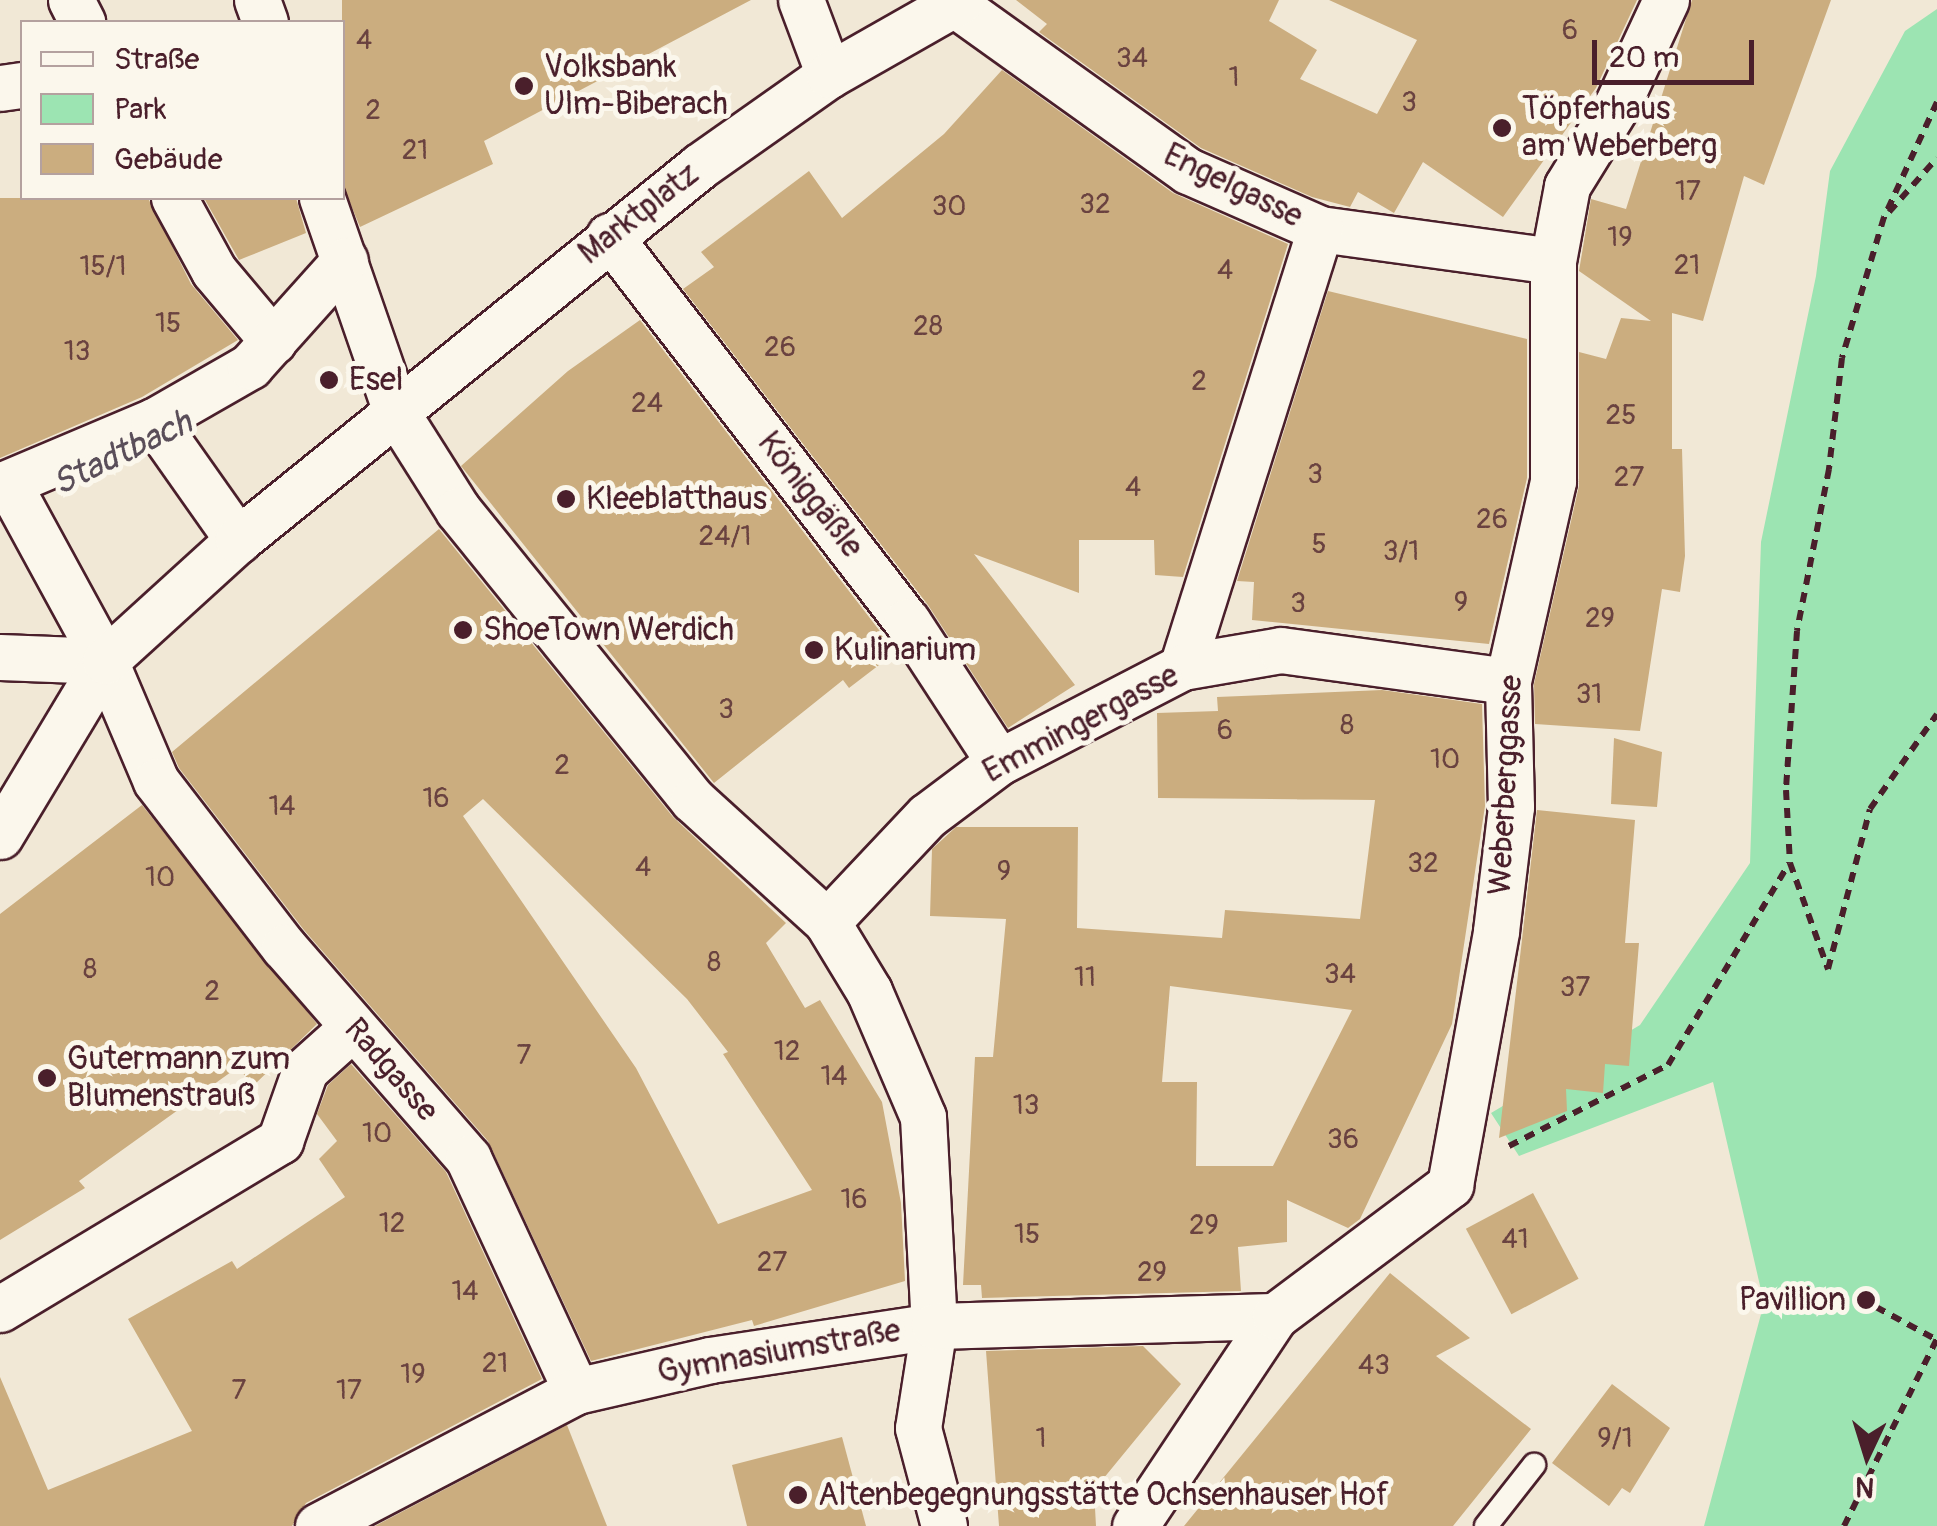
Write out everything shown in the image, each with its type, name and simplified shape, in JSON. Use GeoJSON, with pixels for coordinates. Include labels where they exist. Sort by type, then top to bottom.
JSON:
{"type":"FeatureCollection","features":[{"type":"Feature","properties":{"kind":"street"},"geometry":{"type":"LineString","coordinates":[[801,0],[829,75]]}},
{"type":"Feature","properties":{"kind":"street","name":"Weberberggasse"},"geometry":{"type":"LineString","coordinates":[[1135,1526],[1275,1316],[1450,1184],[1496,931],[1511,807],[1508,681],[1553,481],[1554,260],[1567,186],[1617,105],[1666,0]]}},
{"type":"Feature","properties":{"kind":"street","name":"Marktplatz"},"geometry":{"type":"LineString","coordinates":[[0,836],[104,662],[238,540],[609,236],[829,75],[959,2]]}},
{"type":"Feature","properties":{"kind":"street","name":"Engelgasse"},"geometry":{"type":"LineString","coordinates":[[959,2],[1188,171],[1320,229],[1554,260]]}},
{"type":"Feature","properties":{"kind":"street"},"geometry":{"type":"LineString","coordinates":[[175,200],[214,271],[273,341]]}},
{"type":"Feature","properties":{"kind":"street"},"geometry":{"type":"LineString","coordinates":[[323,200],[396,412],[458,510],[693,800],[827,922],[869,991],[923,1117],[934,1326],[918,1428],[944,1526]]}},
{"type":"Feature","properties":{"kind":"street"},"geometry":{"type":"LineString","coordinates":[[1182,667],[1320,229]]}},
{"type":"Feature","properties":{"kind":"street","name":"Königgäßle"},"geometry":{"type":"LineString","coordinates":[[609,236],[907,621],[998,762]]}},
{"type":"Feature","properties":{"kind":"street"},"geometry":{"type":"LineString","coordinates":[[10,494],[160,432],[250,366],[345,260]]}},
{"type":"Feature","properties":{"kind":"street"},"geometry":{"type":"LineString","coordinates":[[160,432],[238,540]]}},
{"type":"Feature","properties":{"kind":"street","name":"Radgasse"},"geometry":{"type":"LineString","coordinates":[[10,494],[104,662],[156,781],[352,1026],[468,1158],[576,1391]]}},
{"type":"Feature","properties":{"kind":"street","name":"Emmingergasse"},"geometry":{"type":"LineString","coordinates":[[827,922],[927,816],[998,762],[1182,667],[1281,650],[1508,681]]}},
{"type":"Feature","properties":{"kind":"street"},"geometry":{"type":"LineString","coordinates":[[0,657],[104,662]]}},
{"type":"Feature","properties":{"kind":"street"},"geometry":{"type":"LineString","coordinates":[[0,1309],[280,1141],[305,1070],[352,1026]]}},
{"type":"Feature","properties":{"kind":"street","name":"Gymnasiumstraße"},"geometry":{"type":"LineString","coordinates":[[318,1526],[576,1391],[710,1360],[934,1326],[1275,1316]]}},
{"type":"Feature","properties":{"kind":"lane"},"geometry":{"type":"LineString","coordinates":[[1486,1526],[1534,1465]]}},
{"type":"Feature","properties":{"kind":"path"},"geometry":{"type":"LineString","coordinates":[[1937,102],[1884,217],[1842,358],[1829,470],[1797,631],[1786,790],[1790,863],[1828,969],[1870,809],[1937,714]]}},
{"type":"Feature","properties":{"kind":"path"},"geometry":{"type":"LineString","coordinates":[[1884,217],[1937,158]]}},
{"type":"Feature","properties":{"kind":"path"},"geometry":{"type":"LineString","coordinates":[[1496,1152],[1668,1065],[1790,863]]}},
{"type":"Feature","properties":{"kind":"path"},"geometry":{"type":"LineString","coordinates":[[1844,1526],[1937,1340],[1876,1306]]}},
{"type":"Feature","properties":{"kind":"green space"},"geometry":{"type":"Polygon","coordinates":[[[1937,9],[1937,1526],[1704,1526],[1764,1303],[1713,1082],[1519,1156],[1491,1113],[1640,1025],[1750,863],[1761,542],[1816,276],[1830,171],[1905,31],[1937,9]]]}},
{"type":"Feature","properties":{"kind":"building"},"geometry":{"type":"Polygon","coordinates":[[[342,0],[751,0],[484,141],[493,164],[360,227],[345,190],[342,0]]]}},
{"type":"Feature","properties":{"kind":"building"},"geometry":{"type":"Polygon","coordinates":[[[1016,0],[1279,0],[1269,21],[1317,50],[1300,79],[1377,114],[1417,40],[1329,0],[1637,0],[1596,88],[1503,217],[1423,162],[1394,213],[1358,192],[1350,207],[1312,197],[1201,148],[1039,32],[1047,24],[1016,0]]]}},
{"type":"Feature","properties":{"kind":"building"},"geometry":{"type":"Polygon","coordinates":[[[1692,0],[1831,0],[1764,185],[1744,176],[1703,321],[1672,313],[1672,449],[1682,449],[1685,556],[1680,592],[1662,589],[1640,731],[1535,724],[1534,684],[1579,486],[1579,352],[1606,359],[1621,318],[1651,321],[1579,271],[1591,199],[1626,209],[1692,0]]]}},
{"type":"Feature","properties":{"kind":"building"},"geometry":{"type":"Polygon","coordinates":[[[1002,70],[1173,193],[1288,244],[1183,577],[1155,575],[1154,540],[1079,540],[1079,593],[974,554],[1075,685],[1008,728],[928,605],[683,289],[714,267],[701,252],[809,171],[842,218],[944,134],[1002,70]]]}},
{"type":"Feature","properties":{"kind":"building"},"geometry":{"type":"Polygon","coordinates":[[[0,198],[149,200],[191,284],[238,340],[142,397],[0,458],[0,198]]]}},
{"type":"Feature","properties":{"kind":"building"},"geometry":{"type":"Polygon","coordinates":[[[205,200],[297,200],[306,233],[239,260],[205,200]]]}},
{"type":"Feature","properties":{"kind":"building"},"geometry":{"type":"Polygon","coordinates":[[[1328,291],[1527,339],[1527,478],[1489,644],[1252,620],[1254,582],[1237,581],[1328,291]]]}},
{"type":"Feature","properties":{"kind":"building"},"geometry":{"type":"Polygon","coordinates":[[[640,320],[896,652],[849,688],[843,680],[714,783],[461,466],[568,371],[640,320]]]}},
{"type":"Feature","properties":{"kind":"building"},"geometry":{"type":"Polygon","coordinates":[[[439,529],[673,817],[786,923],[766,943],[805,1008],[820,1000],[882,1102],[901,1203],[905,1281],[754,1326],[752,1320],[591,1361],[488,1141],[304,930],[179,768],[172,752],[439,529]],[[483,799],[463,816],[636,1068],[718,1224],[812,1190],[723,1054],[728,1052],[687,999],[483,799]]]}},
{"type":"Feature","properties":{"kind":"building"},"geometry":{"type":"Polygon","coordinates":[[[1382,690],[1482,704],[1485,806],[1452,1024],[1360,1219],[1348,1228],[1287,1200],[1287,1242],[1238,1247],[1241,1291],[982,1298],[981,1285],[963,1285],[975,1057],[993,1057],[1006,919],[930,916],[932,849],[956,827],[1078,827],[1077,928],[1222,938],[1225,910],[1360,919],[1375,800],[1158,798],[1157,713],[1218,711],[1217,697],[1382,690]],[[1170,986],[1162,1082],[1197,1082],[1196,1166],[1273,1166],[1352,1010],[1170,986]]]}},
{"type":"Feature","properties":{"kind":"building"},"geometry":{"type":"Polygon","coordinates":[[[1614,738],[1662,752],[1657,807],[1611,804],[1614,738]]]}},
{"type":"Feature","properties":{"kind":"building"},"geometry":{"type":"Polygon","coordinates":[[[142,805],[317,1024],[253,1086],[238,1067],[79,1181],[85,1188],[0,1240],[0,914],[142,805]]]}},
{"type":"Feature","properties":{"kind":"building"},"geometry":{"type":"Polygon","coordinates":[[[1537,810],[1635,820],[1625,943],[1639,943],[1629,1066],[1605,1064],[1603,1093],[1566,1089],[1567,1111],[1499,1138],[1537,810]]]}},
{"type":"Feature","properties":{"kind":"building"},"geometry":{"type":"Polygon","coordinates":[[[351,1064],[446,1172],[542,1379],[306,1503],[292,1526],[0,1526],[0,1377],[48,1490],[192,1431],[128,1319],[232,1261],[237,1269],[345,1197],[319,1159],[337,1141],[317,1114],[328,1085],[351,1064]]]}},
{"type":"Feature","properties":{"kind":"building"},"geometry":{"type":"Polygon","coordinates":[[[1533,1193],[1579,1279],[1511,1314],[1466,1229],[1533,1193]]]}},
{"type":"Feature","properties":{"kind":"building"},"geometry":{"type":"Polygon","coordinates":[[[1390,1273],[1470,1338],[1436,1356],[1531,1429],[1453,1526],[1184,1526],[1390,1273]]]}},
{"type":"Feature","properties":{"kind":"building"},"geometry":{"type":"Polygon","coordinates":[[[1143,1346],[1181,1384],[1094,1490],[1096,1526],[999,1526],[986,1351],[1143,1346]]]}},
{"type":"Feature","properties":{"kind":"building"},"geometry":{"type":"Polygon","coordinates":[[[1612,1384],[1670,1428],[1630,1493],[1622,1488],[1609,1506],[1552,1463],[1612,1384]]]}},
{"type":"Feature","properties":{"kind":"building"},"geometry":{"type":"Polygon","coordinates":[[[567,1425],[607,1526],[375,1526],[567,1425]]]}},
{"type":"Feature","properties":{"kind":"building","name":"Altenbegegnungsstätte Ochsenhauser Hof"},"geometry":{"type":"Polygon","coordinates":[[[842,1437],[866,1526],[747,1526],[732,1465],[842,1437]]]}},
{"type":"Feature","properties":{"kind":"place","name":"Volksbank Ulm-Biberach"},"geometry":{"type":"Point","coordinates":[524,86]}},
{"type":"Feature","properties":{"kind":"place","name":"Töpferhaus am Weberberg"},"geometry":{"type":"Point","coordinates":[1502,128]}},
{"type":"Feature","properties":{"kind":"place","name":"Esel"},"geometry":{"type":"Point","coordinates":[329,380]}},
{"type":"Feature","properties":{"kind":"place","name":"Kleeblatthaus"},"geometry":{"type":"Point","coordinates":[566,499]}},
{"type":"Feature","properties":{"kind":"place","name":"ShoeTown Werdich"},"geometry":{"type":"Point","coordinates":[463,630]}},
{"type":"Feature","properties":{"kind":"place","name":"Kulinarium"},"geometry":{"type":"Point","coordinates":[814,650]}},
{"type":"Feature","properties":{"kind":"place","name":"Gutermann zum Blumenstrauß"},"geometry":{"type":"Point","coordinates":[47,1078]}},
{"type":"Feature","properties":{"kind":"place","name":"Pavillion"},"geometry":{"type":"Point","coordinates":[1866,1300]}},
{"type":"Feature","properties":{"kind":"place","name":"Altenbegegnungsstätte Ochsenhauser Hof"},"geometry":{"type":"Point","coordinates":[798,1495]}},
{"type":"Feature","properties":{"kind":"water label","name":"Stadtbach"},"geometry":{"type":"Point","coordinates":[122,453]}}]}
